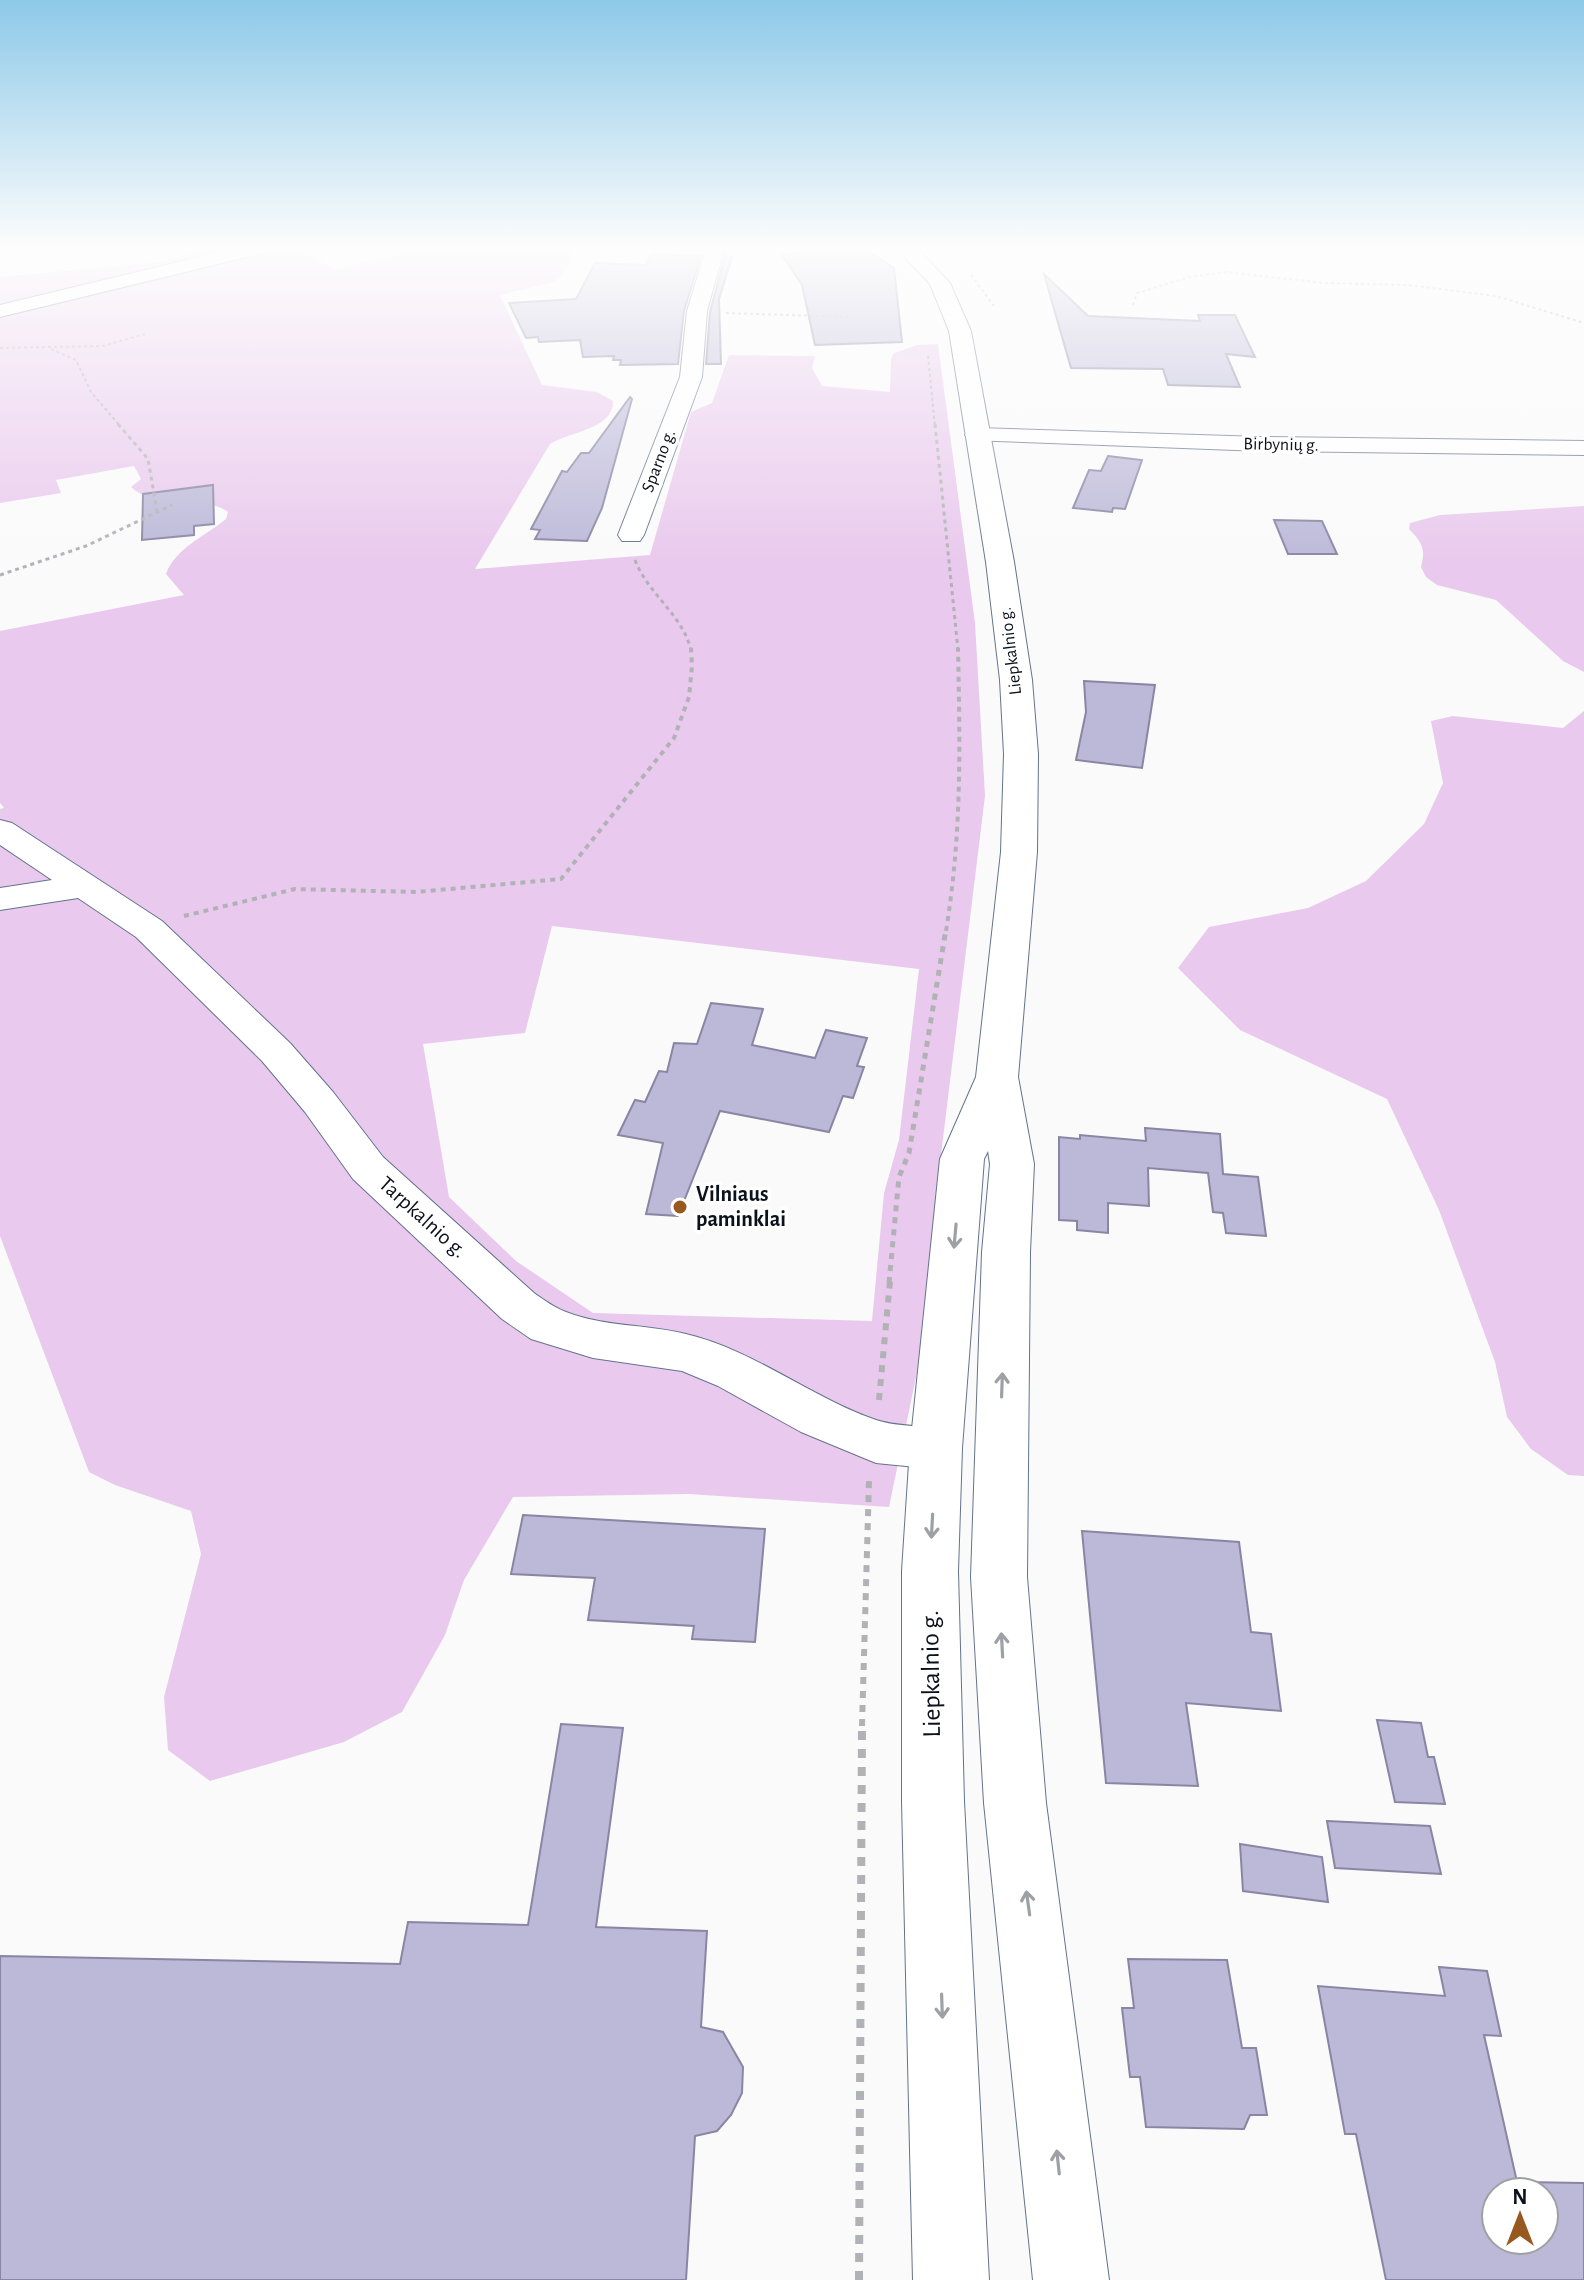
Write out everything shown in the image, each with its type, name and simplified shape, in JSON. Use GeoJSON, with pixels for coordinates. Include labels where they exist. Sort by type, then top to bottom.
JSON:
{"type":"FeatureCollection","features":[{"type":"Feature","properties":{"kind":"main road","name":"Liepkalnio g."},"geometry":{"type":"LineString","coordinates":[[961,352],[1000,562],[1016,680],[1021,754],[1019,852],[997,1077],[1012,1164],[1006,1252],[999,1577],[1015,1803],[1071,2280]]}},
{"type":"Feature","properties":{"kind":"main road","name":"Liepkalnio g."},"geometry":{"type":"LineString","coordinates":[[951,2280],[930,1677],[930,1571],[936,1448],[962,1159],[997,1077]]}},
{"type":"Feature","properties":{"kind":"street","name":"Sparno g."},"geometry":{"type":"LineString","coordinates":[[631,535],[691,377],[693,352]]}},
{"type":"Feature","properties":{"kind":"street","name":"Birbynių g."},"geometry":{"type":"LineString","coordinates":[[977,435],[1325,446],[1584,448]]}},
{"type":"Feature","properties":{"kind":"street","name":"Tarpkalnio g."},"geometry":{"type":"LineString","coordinates":[[0,830],[149,929],[276,1052],[319,1102],[368,1168],[518,1306],[548,1326],[593,1339],[686,1353],[735,1372],[818,1418],[876,1442],[936,1448]]}},
{"type":"Feature","properties":{"kind":"street"},"geometry":{"type":"LineString","coordinates":[[0,899],[86,886]]}},
{"type":"Feature","properties":{"kind":"path"},"geometry":{"type":"LineString","coordinates":[[59,352],[76,360],[91,392],[148,459],[157,511]]}},
{"type":"Feature","properties":{"kind":"path"},"geometry":{"type":"LineString","coordinates":[[859,2280],[862,1684],[867,1500],[876,1442],[899,1177],[909,1153],[957,865],[961,778],[957,626],[928,356]]}},
{"type":"Feature","properties":{"kind":"path"},"geometry":{"type":"LineString","coordinates":[[0,575],[86,546],[172,505]]}},
{"type":"Feature","properties":{"kind":"path"},"geometry":{"type":"LineString","coordinates":[[149,929],[211,907],[295,889],[416,892],[561,879],[674,738],[686,716],[693,658],[684,628],[641,581],[631,535]]}},
{"type":"Feature","properties":{"kind":"shaded area"},"geometry":{"type":"Polygon","coordinates":[[[0,352],[527,352],[542,385],[597,392],[613,401],[611,410],[598,424],[550,444],[475,569],[650,555],[691,412],[712,403],[729,355],[815,356],[812,368],[822,386],[890,392],[894,353],[939,352],[975,623],[985,796],[939,1171],[920,1358],[889,1507],[689,1494],[513,1497],[464,1580],[445,1635],[402,1712],[344,1742],[210,1781],[168,1750],[164,1697],[201,1554],[191,1511],[115,1485],[89,1472],[0,1236],[0,809],[4,808],[0,803],[0,631],[184,595],[166,574],[184,549],[226,519],[228,512],[206,504],[167,501],[142,494],[131,487],[141,479],[134,466],[56,480],[61,493],[0,503],[0,352]],[[552,926],[525,1033],[423,1044],[449,1197],[516,1261],[593,1313],[872,1321],[884,1193],[899,1140],[919,969],[552,926]]]}},
{"type":"Feature","properties":{"kind":"shaded area"},"geometry":{"type":"Polygon","coordinates":[[[1584,506],[1584,672],[1563,661],[1496,600],[1437,585],[1426,577],[1421,567],[1422,546],[1409,529],[1410,523],[1440,515],[1584,506]]]}},
{"type":"Feature","properties":{"kind":"shaded area"},"geometry":{"type":"Polygon","coordinates":[[[1584,711],[1584,1476],[1568,1475],[1531,1449],[1507,1417],[1495,1362],[1439,1210],[1387,1099],[1240,1030],[1178,968],[1209,927],[1308,908],[1366,881],[1424,824],[1443,783],[1431,721],[1453,716],[1563,728],[1584,711]]]}},
{"type":"Feature","properties":{"kind":"building"},"geometry":{"type":"Polygon","coordinates":[[[582,352],[679,352],[678,364],[620,365],[621,360],[613,360],[614,356],[583,357],[582,352]]]}},
{"type":"Feature","properties":{"kind":"building"},"geometry":{"type":"Polygon","coordinates":[[[707,352],[721,352],[721,364],[706,364],[707,352]]]}},
{"type":"Feature","properties":{"kind":"building"},"geometry":{"type":"Polygon","coordinates":[[[1067,352],[1253,352],[1255,357],[1226,354],[1240,387],[1168,385],[1163,369],[1071,368],[1067,352]]]}},
{"type":"Feature","properties":{"kind":"building"},"geometry":{"type":"Polygon","coordinates":[[[630,397],[632,399],[602,508],[587,541],[535,539],[540,530],[531,529],[562,471],[567,472],[581,453],[589,453],[630,397]]]}},
{"type":"Feature","properties":{"kind":"building"},"geometry":{"type":"Polygon","coordinates":[[[1108,456],[1142,460],[1125,509],[1113,508],[1112,512],[1073,508],[1089,470],[1101,471],[1108,456]]]}},
{"type":"Feature","properties":{"kind":"building"},"geometry":{"type":"Polygon","coordinates":[[[213,485],[214,524],[194,526],[194,535],[142,540],[143,494],[213,485]]]}},
{"type":"Feature","properties":{"kind":"building"},"geometry":{"type":"Polygon","coordinates":[[[1274,520],[1322,521],[1337,554],[1288,554],[1274,520]]]}},
{"type":"Feature","properties":{"kind":"building"},"geometry":{"type":"Polygon","coordinates":[[[1084,681],[1155,685],[1142,768],[1076,760],[1086,712],[1084,681]]]}},
{"type":"Feature","properties":{"kind":"building"},"geometry":{"type":"Polygon","coordinates":[[[711,1003],[763,1009],[752,1045],[815,1058],[826,1030],[867,1038],[857,1066],[864,1067],[853,1098],[843,1096],[829,1132],[720,1111],[678,1216],[646,1214],[663,1143],[618,1135],[635,1100],[645,1102],[659,1071],[667,1072],[674,1043],[697,1044],[711,1003]]]}},
{"type":"Feature","properties":{"kind":"building"},"geometry":{"type":"Polygon","coordinates":[[[1145,1128],[1220,1134],[1223,1174],[1258,1177],[1266,1236],[1226,1233],[1223,1213],[1213,1212],[1208,1173],[1148,1168],[1149,1206],[1108,1203],[1108,1233],[1077,1230],[1077,1221],[1059,1220],[1059,1137],[1080,1139],[1080,1135],[1146,1141],[1145,1128]]]}},
{"type":"Feature","properties":{"kind":"building"},"geometry":{"type":"Polygon","coordinates":[[[523,1515],[765,1529],[755,1642],[692,1639],[694,1626],[588,1620],[595,1578],[511,1574],[523,1515]]]}},
{"type":"Feature","properties":{"kind":"building"},"geometry":{"type":"Polygon","coordinates":[[[1082,1531],[1239,1542],[1251,1632],[1271,1634],[1281,1711],[1186,1703],[1198,1786],[1106,1783],[1082,1531]]]}},
{"type":"Feature","properties":{"kind":"building"},"geometry":{"type":"Polygon","coordinates":[[[1377,1720],[1421,1723],[1428,1757],[1434,1757],[1445,1804],[1395,1802],[1377,1720]]]}},
{"type":"Feature","properties":{"kind":"building"},"geometry":{"type":"Polygon","coordinates":[[[561,1724],[623,1728],[596,1927],[707,1931],[701,2027],[723,2032],[743,2067],[742,2093],[731,2115],[717,2131],[695,2136],[686,2280],[0,2280],[0,1956],[400,1964],[408,1922],[528,1925],[561,1724]]]}},
{"type":"Feature","properties":{"kind":"building"},"geometry":{"type":"Polygon","coordinates":[[[1327,1821],[1430,1826],[1441,1874],[1335,1868],[1327,1821]]]}},
{"type":"Feature","properties":{"kind":"building"},"geometry":{"type":"Polygon","coordinates":[[[1240,1844],[1322,1857],[1328,1902],[1243,1891],[1240,1844]]]}},
{"type":"Feature","properties":{"kind":"building"},"geometry":{"type":"Polygon","coordinates":[[[1128,1959],[1227,1960],[1242,2048],[1256,2048],[1267,2115],[1250,2115],[1244,2129],[1146,2127],[1140,2077],[1130,2077],[1122,2008],[1134,2008],[1128,1959]]]}},
{"type":"Feature","properties":{"kind":"building"},"geometry":{"type":"Polygon","coordinates":[[[1439,1967],[1487,1971],[1501,2036],[1484,2035],[1516,2176],[1480,2176],[1480,2256],[1560,2256],[1560,2183],[1584,2183],[1584,2280],[1386,2280],[1356,2134],[1345,2134],[1318,1986],[1445,1996],[1439,1967]]]}},
{"type":"Feature","properties":{"kind":"place","name":"Vilniaus paminklai"},"geometry":{"type":"Point","coordinates":[680,1207]}}]}
